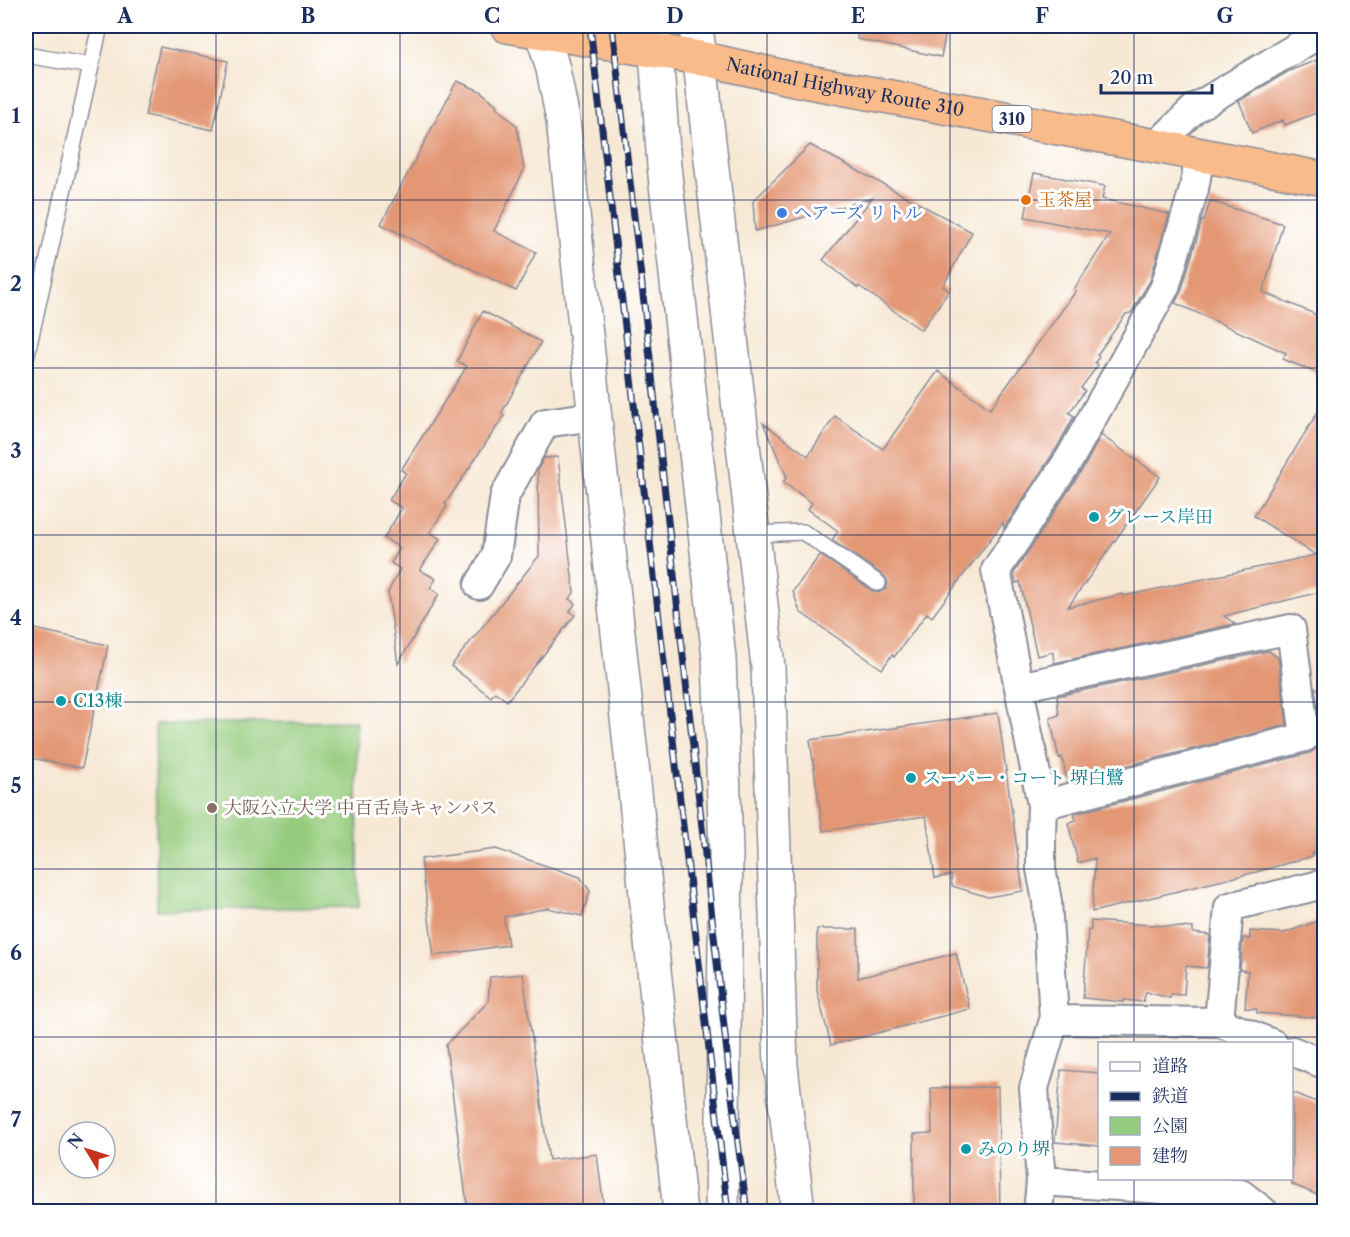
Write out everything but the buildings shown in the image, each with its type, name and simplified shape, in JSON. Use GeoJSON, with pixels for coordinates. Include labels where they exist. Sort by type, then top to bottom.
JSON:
{"type":"FeatureCollection","features":[{"type":"Feature","properties":{"kind":"highway","name":"National Highway Route 310"},"geometry":{"type":"LineString","coordinates":[[507,26],[542,32],[654,38],[700,58],[798,80],[1324,179]]}},
{"type":"Feature","properties":{"kind":"street"},"geometry":{"type":"LineString","coordinates":[[696,26],[768,667],[781,1066],[798,1212]]}},
{"type":"Feature","properties":{"kind":"street"},"geometry":{"type":"LineString","coordinates":[[1156,146],[1195,108],[1324,31]]}},
{"type":"Feature","properties":{"kind":"street"},"geometry":{"type":"LineString","coordinates":[[542,32],[553,69],[563,120],[680,1212]]}},
{"type":"Feature","properties":{"kind":"street"},"geometry":{"type":"LineString","coordinates":[[654,38],[664,166],[719,658],[726,852],[722,1212]]}},
{"type":"Feature","properties":{"kind":"street"},"geometry":{"type":"LineString","coordinates":[[1038,1212],[1041,1181],[1034,1088],[1054,1020],[1047,901],[1041,869],[1042,804],[996,570],[1070,458],[1165,287],[1194,189],[1200,154]]}},
{"type":"Feature","properties":{"kind":"street"},"geometry":{"type":"LineString","coordinates":[[479,585],[496,556],[505,495],[545,423],[595,416]]}},
{"type":"Feature","properties":{"kind":"street"},"geometry":{"type":"LineString","coordinates":[[1019,687],[1291,629],[1305,737],[1042,804]]}},
{"type":"Feature","properties":{"kind":"street"},"geometry":{"type":"LineString","coordinates":[[1219,1022],[1229,907],[1324,884]]}},
{"type":"Feature","properties":{"kind":"street"},"geometry":{"type":"LineString","coordinates":[[1054,1020],[1219,1022],[1268,1042]]}},
{"type":"Feature","properties":{"kind":"street"},"geometry":{"type":"LineString","coordinates":[[1293,1051],[1324,1064]]}},
{"type":"Feature","properties":{"kind":"street"},"geometry":{"type":"LineString","coordinates":[[1041,1181],[1241,1194],[1264,1212]]}},
{"type":"Feature","properties":{"kind":"lane"},"geometry":{"type":"LineString","coordinates":[[26,358],[100,26]]}},
{"type":"Feature","properties":{"kind":"lane"},"geometry":{"type":"LineString","coordinates":[[26,55],[91,66]]}},
{"type":"Feature","properties":{"kind":"lane"},"geometry":{"type":"LineString","coordinates":[[754,534],[803,532],[878,584]]}},
{"type":"Feature","properties":{"kind":"green space"},"geometry":{"type":"Polygon","coordinates":[[[356,721],[359,907],[157,910],[155,724],[356,721]]]}},
{"type":"Feature","properties":{"kind":"railway"},"geometry":{"type":"LineString","coordinates":[[590,26],[728,1212]]}},
{"type":"Feature","properties":{"kind":"railway"},"geometry":{"type":"LineString","coordinates":[[612,26],[731,1089],[747,1212]]}},
{"type":"Feature","properties":{"kind":"place","name":"玉茶屋"},"geometry":{"type":"Point","coordinates":[1026,200]}},
{"type":"Feature","properties":{"kind":"place","name":"ヘアーズ リトル"},"geometry":{"type":"Point","coordinates":[782,213]}},
{"type":"Feature","properties":{"kind":"place","name":"グレース岸田"},"geometry":{"type":"Point","coordinates":[1094,517]}},
{"type":"Feature","properties":{"kind":"place","name":"C13棟"},"geometry":{"type":"Point","coordinates":[61,701]}},
{"type":"Feature","properties":{"kind":"place","name":"スーパー・コート 堺白鷺"},"geometry":{"type":"Point","coordinates":[911,778]}},
{"type":"Feature","properties":{"kind":"place","name":"大阪公立大学 中百舌鳥キャンパス"},"geometry":{"type":"Point","coordinates":[212,808]}},
{"type":"Feature","properties":{"kind":"place","name":"みのり堺"},"geometry":{"type":"Point","coordinates":[966,1149]}}]}
